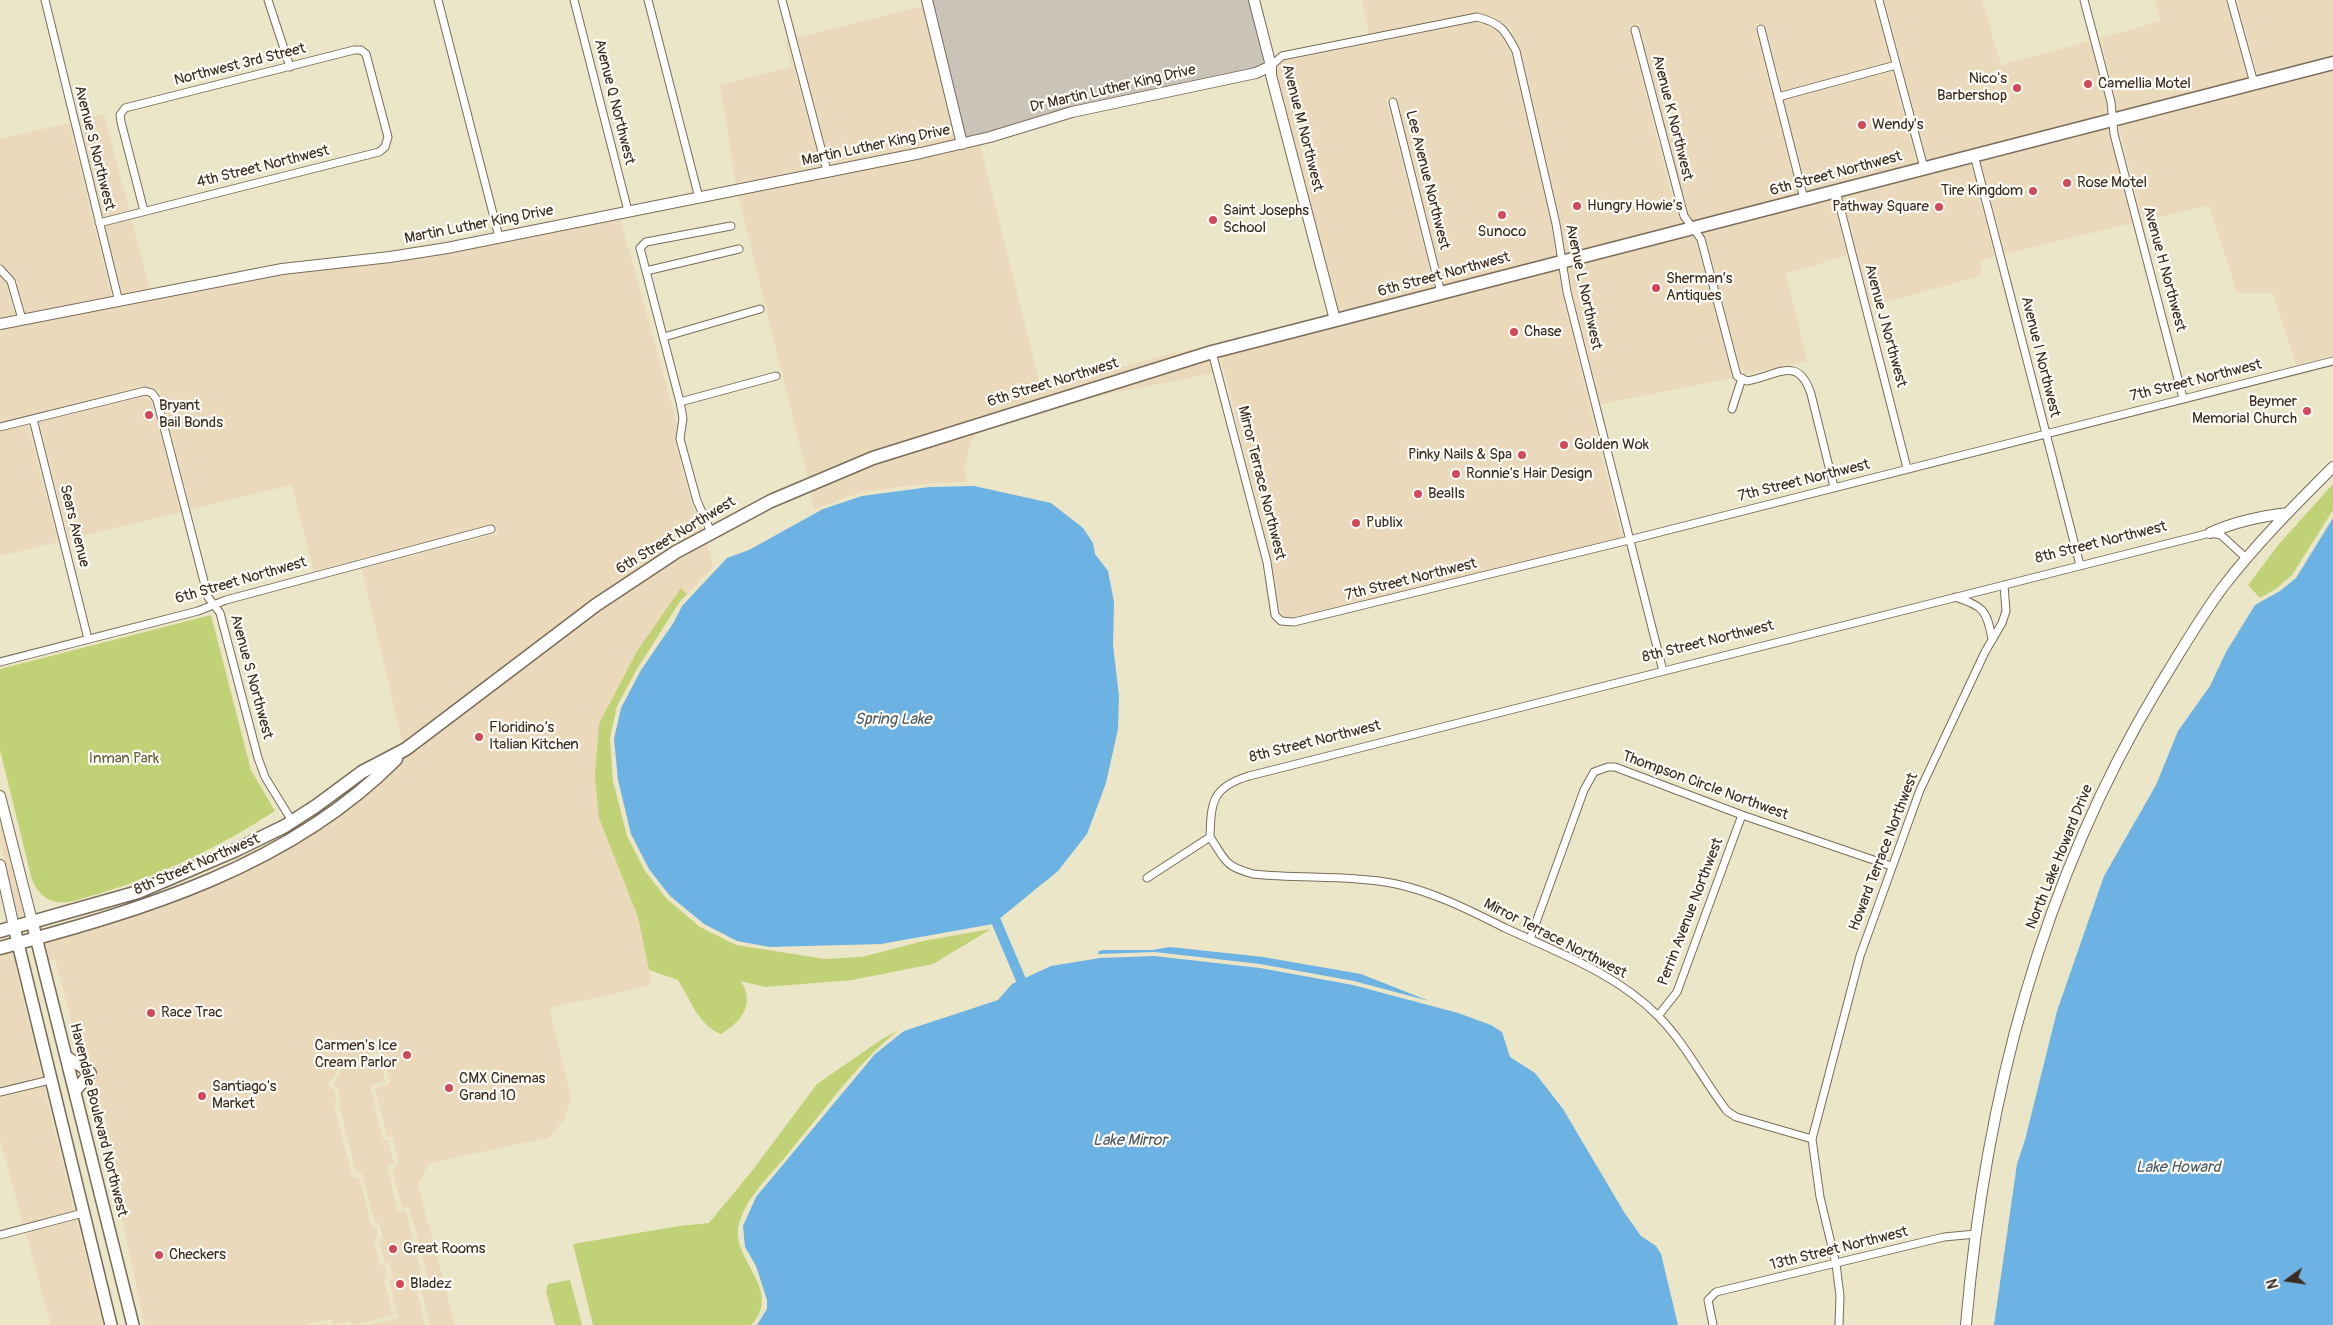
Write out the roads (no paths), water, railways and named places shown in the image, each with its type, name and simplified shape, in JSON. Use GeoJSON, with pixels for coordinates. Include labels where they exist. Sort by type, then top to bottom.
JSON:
{"type":"FeatureCollection","features":[{"type":"Feature","properties":{"kind":"highway","name":"6th Street Northwest"},"geometry":{"type":"LineString","coordinates":[[596,605],[654,566],[711,532],[810,483],[880,455],[1212,352],[2333,63]]}},
{"type":"Feature","properties":{"kind":"highway","name":"8th Street Northwest"},"geometry":{"type":"LineString","coordinates":[[0,931],[138,892],[236,850],[289,824],[362,772],[406,748],[596,605]]}},
{"type":"Feature","properties":{"kind":"highway","name":"8th Street Northwest"},"geometry":{"type":"LineString","coordinates":[[0,948],[124,914],[225,874],[271,851],[323,819],[371,784],[406,748]]}},
{"type":"Feature","properties":{"kind":"highway"},"geometry":{"type":"LineString","coordinates":[[225,874],[227,867],[233,861],[289,824]]}},
{"type":"Feature","properties":{"kind":"main road","name":"Havendale Boulevard Northwest"},"geometry":{"type":"LineString","coordinates":[[32,922],[134,1325]]}},
{"type":"Feature","properties":{"kind":"main road"},"geometry":{"type":"LineString","coordinates":[[14,927],[111,1325]]}},
{"type":"Feature","properties":{"kind":"main road"},"geometry":{"type":"LineString","coordinates":[[67,1057],[77,1065],[87,1068],[90,1072],[75,1091]]}},
{"type":"Feature","properties":{"kind":"main road"},"geometry":{"type":"LineString","coordinates":[[83,1214],[104,1208]]}},
{"type":"Feature","properties":{"kind":"street","name":"Avenue S Northwest"},"geometry":{"type":"LineString","coordinates":[[45,0],[119,302]]}},
{"type":"Feature","properties":{"kind":"street"},"geometry":{"type":"LineString","coordinates":[[268,0],[290,67]]}},
{"type":"Feature","properties":{"kind":"street"},"geometry":{"type":"LineString","coordinates":[[438,0],[498,238]]}},
{"type":"Feature","properties":{"kind":"street","name":"Avenue Q Northwest"},"geometry":{"type":"LineString","coordinates":[[574,0],[628,211]]}},
{"type":"Feature","properties":{"kind":"street"},"geometry":{"type":"LineString","coordinates":[[648,0],[698,198]]}},
{"type":"Feature","properties":{"kind":"street"},"geometry":{"type":"LineString","coordinates":[[782,0],[827,171]]}},
{"type":"Feature","properties":{"kind":"street"},"geometry":{"type":"LineString","coordinates":[[927,0],[962,144]]}},
{"type":"Feature","properties":{"kind":"street","name":"Avenue M Northwest"},"geometry":{"type":"LineString","coordinates":[[1254,0],[1335,320]]}},
{"type":"Feature","properties":{"kind":"street"},"geometry":{"type":"LineString","coordinates":[[1879,0],[1924,168]]}},
{"type":"Feature","properties":{"kind":"street","name":"Avenue H Northwest"},"geometry":{"type":"LineString","coordinates":[[2084,0],[2111,102],[2114,134],[2183,398]]}},
{"type":"Feature","properties":{"kind":"street"},"geometry":{"type":"LineString","coordinates":[[2231,0],[2254,83]]}},
{"type":"Feature","properties":{"kind":"street","name":"Avenue L Northwest"},"geometry":{"type":"LineString","coordinates":[[1271,66],[1282,56],[1477,18],[1490,20],[1505,30],[1516,51],[1556,224],[1567,292],[1663,671]]}},
{"type":"Feature","properties":{"kind":"street"},"geometry":{"type":"LineString","coordinates":[[1761,29],[1804,199]]}},
{"type":"Feature","properties":{"kind":"street","name":"Avenue K Northwest"},"geometry":{"type":"LineString","coordinates":[[1635,30],[1684,216],[1691,228],[1701,239],[1735,369],[1738,376],[1742,378]]}},
{"type":"Feature","properties":{"kind":"street","name":"Northwest 3rd Street"},"geometry":{"type":"LineString","coordinates":[[144,211],[120,115],[124,110],[132,106],[354,50],[366,54],[371,68],[388,137],[385,145]]}},
{"type":"Feature","properties":{"kind":"street"},"geometry":{"type":"LineString","coordinates":[[1778,97],[1896,65]]}},
{"type":"Feature","properties":{"kind":"street","name":"Dr Martin Luther King Drive"},"geometry":{"type":"LineString","coordinates":[[962,144],[990,137],[1049,117],[1256,73],[1271,66]]}},
{"type":"Feature","properties":{"kind":"street","name":"Lee Avenue Northwest"},"geometry":{"type":"LineString","coordinates":[[1392,102],[1441,293]]}},
{"type":"Feature","properties":{"kind":"street","name":"Martin Luther King Drive"},"geometry":{"type":"LineString","coordinates":[[0,324],[119,302],[282,268],[411,254],[498,238],[962,144]]}},
{"type":"Feature","properties":{"kind":"street","name":"4th Street Northwest"},"geometry":{"type":"LineString","coordinates":[[99,223],[379,152],[385,145]]}},
{"type":"Feature","properties":{"kind":"street","name":"Avenue I Northwest"},"geometry":{"type":"LineString","coordinates":[[1974,155],[2080,565]]}},
{"type":"Feature","properties":{"kind":"street","name":"Avenue J Northwest"},"geometry":{"type":"LineString","coordinates":[[1836,191],[1907,468]]}},
{"type":"Feature","properties":{"kind":"street"},"geometry":{"type":"LineString","coordinates":[[711,532],[697,501],[680,439],[683,418],[680,402],[640,248],[646,242],[731,226]]}},
{"type":"Feature","properties":{"kind":"street"},"geometry":{"type":"LineString","coordinates":[[646,271],[739,249]]}},
{"type":"Feature","properties":{"kind":"street"},"geometry":{"type":"LineString","coordinates":[[0,269],[11,281],[22,320]]}},
{"type":"Feature","properties":{"kind":"street"},"geometry":{"type":"LineString","coordinates":[[664,337],[760,309]]}},
{"type":"Feature","properties":{"kind":"street","name":"Mirror Terrace Northwest"},"geometry":{"type":"LineString","coordinates":[[1212,352],[1267,562],[1273,608],[1275,615],[1281,621]]}},
{"type":"Feature","properties":{"kind":"street","name":"7th Street Northwest"},"geometry":{"type":"LineString","coordinates":[[1281,621],[1301,622],[2333,361]]}},
{"type":"Feature","properties":{"kind":"street"},"geometry":{"type":"LineString","coordinates":[[1732,409],[1742,378],[1747,381],[1788,370],[1796,370],[1806,381],[1811,394],[1834,487]]}},
{"type":"Feature","properties":{"kind":"street"},"geometry":{"type":"LineString","coordinates":[[680,402],[776,376]]}},
{"type":"Feature","properties":{"kind":"street","name":"Avenue S Northwest"},"geometry":{"type":"LineString","coordinates":[[32,419],[144,391],[152,394],[157,400],[208,597],[220,613],[258,758],[265,777],[289,824]]}},
{"type":"Feature","properties":{"kind":"street"},"geometry":{"type":"LineString","coordinates":[[0,427],[32,419]]}},
{"type":"Feature","properties":{"kind":"street","name":"Sears Avenue"},"geometry":{"type":"LineString","coordinates":[[32,419],[88,639]]}},
{"type":"Feature","properties":{"kind":"street","name":"North Lake Howard Drive"},"geometry":{"type":"LineString","coordinates":[[1966,1325],[1985,1169],[2010,1049],[2032,970],[2053,906],[2098,800],[2138,721],[2201,619],[2246,558],[2333,467]]}},
{"type":"Feature","properties":{"kind":"street"},"geometry":{"type":"LineString","coordinates":[[2210,533],[2221,528],[2269,515],[2288,513]]}},
{"type":"Feature","properties":{"kind":"street","name":"6th Street Northwest"},"geometry":{"type":"LineString","coordinates":[[0,662],[198,611],[491,529]]}},
{"type":"Feature","properties":{"kind":"street"},"geometry":{"type":"LineString","coordinates":[[2210,533],[2221,535],[2246,558]]}},
{"type":"Feature","properties":{"kind":"street","name":"8th Street Northwest"},"geometry":{"type":"LineString","coordinates":[[1210,837],[1211,806],[1218,794],[1237,780],[2210,533]]}},
{"type":"Feature","properties":{"kind":"street","name":"Howard Terrace Northwest"},"geometry":{"type":"LineString","coordinates":[[1812,1139],[1858,964],[1891,866],[1927,774],[2002,623],[2006,612],[2004,585]]}},
{"type":"Feature","properties":{"kind":"street"},"geometry":{"type":"LineString","coordinates":[[1955,597],[1979,606],[1989,619],[1992,640]]}},
{"type":"Feature","properties":{"kind":"street","name":"Thompson Circle Northwest"},"geometry":{"type":"LineString","coordinates":[[1530,939],[1584,790],[1594,772],[1608,767],[1615,767],[1742,815],[1891,866]]}},
{"type":"Feature","properties":{"kind":"street"},"geometry":{"type":"LineString","coordinates":[[0,796],[32,922]]}},
{"type":"Feature","properties":{"kind":"street","name":"Perrin Avenue Northwest"},"geometry":{"type":"LineString","coordinates":[[1658,1016],[1677,992],[1742,815]]}},
{"type":"Feature","properties":{"kind":"street"},"geometry":{"type":"LineString","coordinates":[[1147,878],[1210,837]]}},
{"type":"Feature","properties":{"kind":"street","name":"Mirror Terrace Northwest"},"geometry":{"type":"LineString","coordinates":[[1210,837],[1231,868],[1253,874],[1380,882],[1418,890],[1530,939],[1601,974],[1626,990],[1658,1016],[1680,1043],[1727,1111],[1736,1117],[1812,1139]]}},
{"type":"Feature","properties":{"kind":"street"},"geometry":{"type":"LineString","coordinates":[[0,865],[14,927]]}},
{"type":"Feature","properties":{"kind":"street"},"geometry":{"type":"LineString","coordinates":[[0,1092],[50,1080]]}},
{"type":"Feature","properties":{"kind":"street"},"geometry":{"type":"LineString","coordinates":[[1812,1139],[1820,1196],[1836,1264],[1840,1296],[1840,1325]]}},
{"type":"Feature","properties":{"kind":"street"},"geometry":{"type":"LineString","coordinates":[[0,1235],[83,1214]]}},
{"type":"Feature","properties":{"kind":"street","name":"13th Street Northwest"},"geometry":{"type":"LineString","coordinates":[[1713,1325],[1708,1300],[1716,1292],[1944,1237],[1976,1234]]}},
{"type":"Feature","properties":{"kind":"water","name":"Spring Lake"},"geometry":{"type":"Polygon","coordinates":[[[974,486],[1051,503],[1083,528],[1093,543],[1095,554],[1108,571],[1114,602],[1113,645],[1119,696],[1118,729],[1106,783],[1087,834],[1058,871],[993,924],[881,944],[770,947],[737,941],[704,924],[670,896],[649,869],[631,834],[618,780],[614,739],[621,708],[641,670],[674,622],[682,606],[727,558],[749,550],[823,509],[862,496],[930,487],[974,486]]]}},
{"type":"Feature","properties":{"kind":"water","name":"Lake Howard"},"geometry":{"type":"Polygon","coordinates":[[[2333,518],[2333,1325],[1994,1325],[2017,1164],[2025,1140],[2057,1011],[2104,876],[2156,785],[2178,731],[2210,686],[2226,652],[2255,605],[2280,591],[2296,578],[2333,518]]]}},
{"type":"Feature","properties":{"kind":"water"},"geometry":{"type":"Polygon","coordinates":[[[1170,947],[1263,957],[1361,974],[1429,1001],[1354,981],[1260,964],[1155,952],[1098,954],[1099,951],[1104,950],[1152,950],[1170,947]]]}},
{"type":"Feature","properties":{"kind":"water","name":"Lake Mirror"},"geometry":{"type":"Polygon","coordinates":[[[1154,956],[1260,968],[1353,985],[1458,1013],[1491,1025],[1502,1032],[1510,1057],[1535,1073],[1563,1109],[1624,1212],[1641,1236],[1656,1246],[1661,1254],[1678,1325],[757,1325],[767,1309],[767,1300],[756,1266],[745,1247],[743,1226],[756,1197],[875,1054],[904,1031],[998,1000],[1012,984],[1051,966],[1100,958],[1154,956]]]}},
{"type":"Feature","properties":{"kind":"waterway"},"geometry":{"type":"LineString","coordinates":[[996,921],[1021,980]]}},
{"type":"Feature","properties":{"kind":"place","name":"Camellia Motel"},"geometry":{"type":"Point","coordinates":[2088,84]}},
{"type":"Feature","properties":{"kind":"place","name":"Nico's Barbershop"},"geometry":{"type":"Point","coordinates":[2017,88]}},
{"type":"Feature","properties":{"kind":"place","name":"Wendy's"},"geometry":{"type":"Point","coordinates":[1862,125]}},
{"type":"Feature","properties":{"kind":"place","name":"Rose Motel"},"geometry":{"type":"Point","coordinates":[2067,183]}},
{"type":"Feature","properties":{"kind":"place","name":"Tire Kingdom"},"geometry":{"type":"Point","coordinates":[2033,191]}},
{"type":"Feature","properties":{"kind":"place","name":"Hungry Howie's"},"geometry":{"type":"Point","coordinates":[1577,206]}},
{"type":"Feature","properties":{"kind":"place","name":"Pathway Square"},"geometry":{"type":"Point","coordinates":[1939,207]}},
{"type":"Feature","properties":{"kind":"place","name":"Sunoco"},"geometry":{"type":"Point","coordinates":[1502,215]}},
{"type":"Feature","properties":{"kind":"place","name":"Saint Josephs School"},"geometry":{"type":"Point","coordinates":[1213,220]}},
{"type":"Feature","properties":{"kind":"place","name":"Sherman’s Antiques"},"geometry":{"type":"Point","coordinates":[1656,288]}},
{"type":"Feature","properties":{"kind":"place","name":"Chase"},"geometry":{"type":"Point","coordinates":[1514,332]}},
{"type":"Feature","properties":{"kind":"place","name":"Beymer Memorial Church"},"geometry":{"type":"Point","coordinates":[2307,411]}},
{"type":"Feature","properties":{"kind":"place","name":"Bryant Bail Bonds"},"geometry":{"type":"Point","coordinates":[149,415]}},
{"type":"Feature","properties":{"kind":"place","name":"Golden Wok"},"geometry":{"type":"Point","coordinates":[1564,445]}},
{"type":"Feature","properties":{"kind":"place","name":"Pinky Nails & Spa"},"geometry":{"type":"Point","coordinates":[1522,455]}},
{"type":"Feature","properties":{"kind":"place","name":"Ronnie's Hair Design"},"geometry":{"type":"Point","coordinates":[1456,474]}},
{"type":"Feature","properties":{"kind":"place","name":"Bealls"},"geometry":{"type":"Point","coordinates":[1418,494]}},
{"type":"Feature","properties":{"kind":"place","name":"Publix"},"geometry":{"type":"Point","coordinates":[1356,523]}},
{"type":"Feature","properties":{"kind":"place","name":"Floridino’s Italian Kitchen"},"geometry":{"type":"Point","coordinates":[479,737]}},
{"type":"Feature","properties":{"kind":"place","name":"Race Trac"},"geometry":{"type":"Point","coordinates":[151,1013]}},
{"type":"Feature","properties":{"kind":"place","name":"Carmen's Ice Cream Parlor"},"geometry":{"type":"Point","coordinates":[407,1055]}},
{"type":"Feature","properties":{"kind":"place","name":"CMX Cinemas Grand 10"},"geometry":{"type":"Point","coordinates":[449,1088]}},
{"type":"Feature","properties":{"kind":"place","name":"Santiago's Market"},"geometry":{"type":"Point","coordinates":[202,1096]}},
{"type":"Feature","properties":{"kind":"place","name":"Great Rooms"},"geometry":{"type":"Point","coordinates":[393,1249]}},
{"type":"Feature","properties":{"kind":"place","name":"Checkers"},"geometry":{"type":"Point","coordinates":[159,1255]}},
{"type":"Feature","properties":{"kind":"place","name":"Bladez"},"geometry":{"type":"Point","coordinates":[400,1284]}},
{"type":"Feature","properties":{"kind":"park label","name":"Inman Park"},"geometry":{"type":"Point","coordinates":[124,759]}}]}
